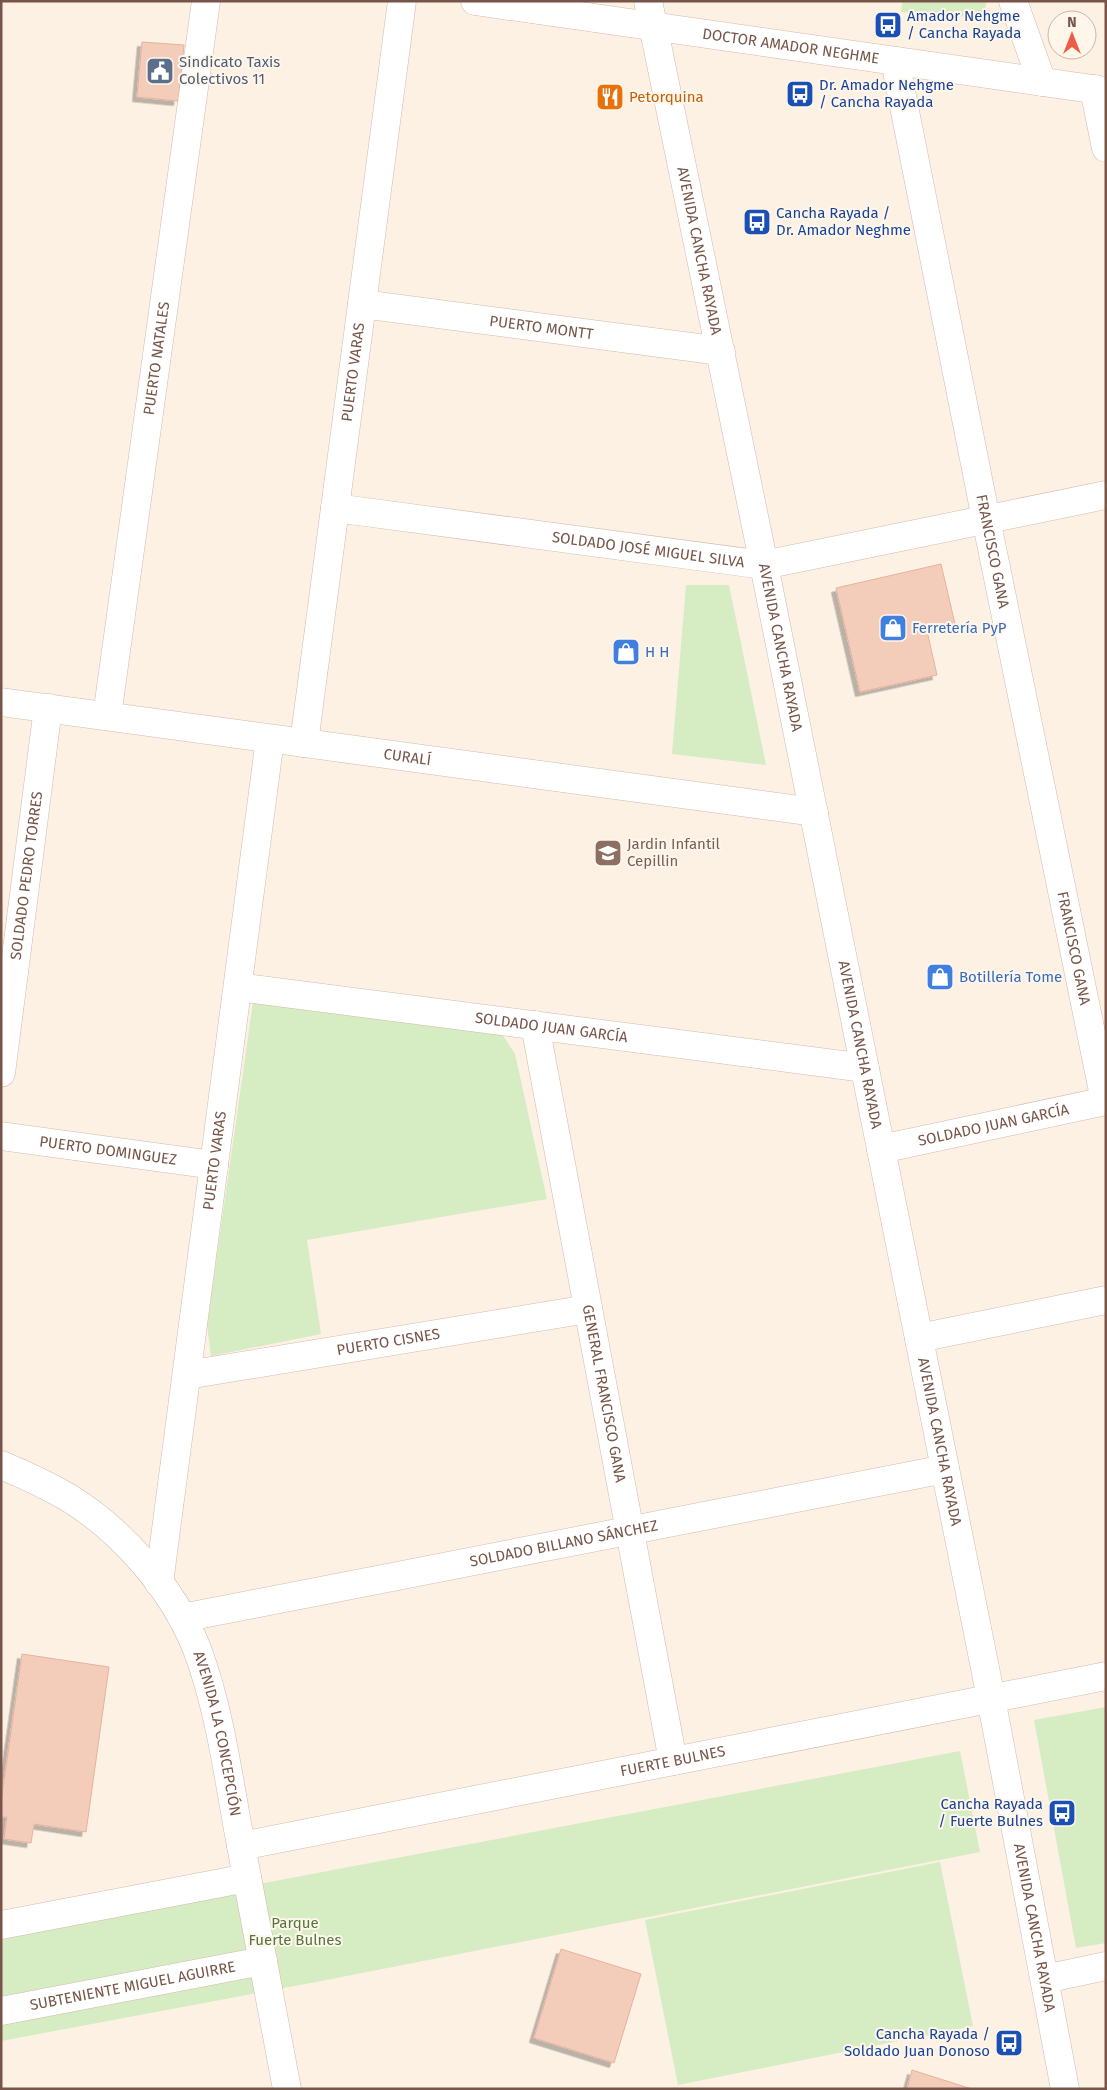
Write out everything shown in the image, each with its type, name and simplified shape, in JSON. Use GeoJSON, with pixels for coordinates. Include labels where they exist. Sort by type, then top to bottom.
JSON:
{"type":"FeatureCollection","features":[{"type":"Feature","properties":{"kind":"street","name":"PUERTO NATALES"},"geometry":{"type":"LineString","coordinates":[[107,716],[206,1]]}},
{"type":"Feature","properties":{"kind":"street","name":"PUERTO VARAS"},"geometry":{"type":"LineString","coordinates":[[304,743],[402,1]]}},
{"type":"Feature","properties":{"kind":"street","name":"DOCTOR AMADOR NEGHME"},"geometry":{"type":"LineString","coordinates":[[475,1],[651,14],[894,61],[1100,90]]}},
{"type":"Feature","properties":{"kind":"street"},"geometry":{"type":"LineString","coordinates":[[1013,1],[1042,82]]}},
{"type":"Feature","properties":{"kind":"street","name":"AVENIDA CANCHA RAYADA"},"geometry":{"type":"LineString","coordinates":[[651,14],[721,351],[992,1698],[1065,2089]]}},
{"type":"Feature","properties":{"kind":"street","name":"FRANCISCO GANA"},"geometry":{"type":"LineString","coordinates":[[894,61],[1105,1101]]}},
{"type":"Feature","properties":{"kind":"street"},"geometry":{"type":"LineString","coordinates":[[1100,90],[1106,148]]}},
{"type":"Feature","properties":{"kind":"street","name":"PUERTO MONTT"},"geometry":{"type":"LineString","coordinates":[[362,304],[721,351]]}},
{"type":"Feature","properties":{"kind":"street","name":"SOLDADO JOSÉ MIGUEL SILVA"},"geometry":{"type":"LineString","coordinates":[[335,508],[764,565],[1106,495]]}},
{"type":"Feature","properties":{"kind":"street","name":"CURALÍ"},"geometry":{"type":"LineString","coordinates":[[1,702],[814,812]]}},
{"type":"Feature","properties":{"kind":"street","name":"SOLDADO PEDRO TORRES"},"geometry":{"type":"LineString","coordinates":[[1,1073],[48,708]]}},
{"type":"Feature","properties":{"kind":"street","name":"PUERTO VARAS"},"geometry":{"type":"LineString","coordinates":[[159,1582],[270,739]]}},
{"type":"Feature","properties":{"kind":"street","name":"SOLDADO JUAN GARCÍA"},"geometry":{"type":"LineString","coordinates":[[238,987],[865,1068]]}},
{"type":"Feature","properties":{"kind":"street","name":"GENERAL FRANCISCO GANA"},"geometry":{"type":"LineString","coordinates":[[535,1025],[673,1761]]}},
{"type":"Feature","properties":{"kind":"street","name":"SOLDADO JUAN GARCÍA"},"geometry":{"type":"LineString","coordinates":[[881,1148],[1105,1101]]}},
{"type":"Feature","properties":{"kind":"street","name":"PUERTO DOMINGUEZ"},"geometry":{"type":"LineString","coordinates":[[1,1136],[214,1165]]}},
{"type":"Feature","properties":{"kind":"street"},"geometry":{"type":"LineString","coordinates":[[919,1338],[1106,1300]]}},
{"type":"Feature","properties":{"kind":"street","name":"PUERTO CISNES"},"geometry":{"type":"LineString","coordinates":[[187,1375],[588,1309]]}},
{"type":"Feature","properties":{"kind":"street","name":"AVENIDA LA CONCEPCIÓN"},"geometry":{"type":"LineString","coordinates":[[1,1465],[34,1479],[70,1499],[103,1523],[132,1551],[159,1582],[182,1618],[196,1648],[212,1700],[287,2089]]}},
{"type":"Feature","properties":{"kind":"street","name":"SOLDADO BILLANO SÁNCHEZ"},"geometry":{"type":"LineString","coordinates":[[182,1618],[945,1470]]}},
{"type":"Feature","properties":{"kind":"street","name":"FUERTE BULNES"},"geometry":{"type":"LineString","coordinates":[[241,1846],[1106,1676]]}},
{"type":"Feature","properties":{"kind":"street"},"geometry":{"type":"LineString","coordinates":[[1,1925],[247,1878]]}},
{"type":"Feature","properties":{"kind":"street","name":"SUBTENIENTE MIGUEL AGUIRRE"},"geometry":{"type":"LineString","coordinates":[[1,2011],[263,1961]]}},
{"type":"Feature","properties":{"kind":"street"},"geometry":{"type":"LineString","coordinates":[[1044,1979],[1106,1966]]}},
{"type":"Feature","properties":{"kind":"green space"},"geometry":{"type":"Polygon","coordinates":[[[902,1],[986,1],[985,18],[901,12],[902,1]]]}},
{"type":"Feature","properties":{"kind":"green space"},"geometry":{"type":"Polygon","coordinates":[[[686,585],[729,585],[766,765],[672,754],[686,585]]]}},
{"type":"Feature","properties":{"kind":"green space"},"geometry":{"type":"Polygon","coordinates":[[[253,1002],[502,1034],[515,1054],[547,1199],[307,1240],[321,1334],[211,1356],[207,1325],[253,1002]]]}},
{"type":"Feature","properties":{"kind":"green space"},"geometry":{"type":"Polygon","coordinates":[[[1106,1707],[1106,1943],[1076,1948],[1034,1720],[1106,1707]]]}},
{"type":"Feature","properties":{"kind":"green space","name":"Parque Fuerte Bulnes"},"geometry":{"type":"Polygon","coordinates":[[[960,1751],[980,1852],[316,1982],[1,2041],[1,1933],[960,1751]]]}},
{"type":"Feature","properties":{"kind":"green space"},"geometry":{"type":"Polygon","coordinates":[[[940,1862],[973,2026],[678,2085],[645,1920],[940,1862]]]}},
{"type":"Feature","properties":{"kind":"building","name":"Sindicato Taxis Colectivos 11"},"geometry":{"type":"Polygon","coordinates":[[[142,42],[184,45],[178,101],[137,97],[142,42]]]}},
{"type":"Feature","properties":{"kind":"building","name":"Ferretería PyP"},"geometry":{"type":"Polygon","coordinates":[[[941,564],[955,624],[927,631],[937,675],[860,692],[836,588],[941,564]]]}},
{"type":"Feature","properties":{"kind":"building"},"geometry":{"type":"Polygon","coordinates":[[[22,1654],[109,1667],[86,1832],[34,1824],[31,1843],[4,1839],[7,1817],[1,1817],[1,1802],[22,1654]]]}},
{"type":"Feature","properties":{"kind":"building"},"geometry":{"type":"Polygon","coordinates":[[[561,1949],[641,1974],[614,2063],[534,2038],[561,1949]]]}},
{"type":"Feature","properties":{"kind":"building"},"geometry":{"type":"Polygon","coordinates":[[[912,2070],[972,2089],[907,2089],[912,2070]]]}},
{"type":"Feature","properties":{"kind":"place","name":"Amador Nehgme / Cancha Rayada"},"geometry":{"type":"Point","coordinates":[888,25]}},
{"type":"Feature","properties":{"kind":"place","name":"Sindicato Taxis Colectivos 11"},"geometry":{"type":"Point","coordinates":[160,71]}},
{"type":"Feature","properties":{"kind":"place","name":"Dr. Amador Nehgme / Cancha Rayada"},"geometry":{"type":"Point","coordinates":[800,94]}},
{"type":"Feature","properties":{"kind":"place","name":"Petorquina"},"geometry":{"type":"Point","coordinates":[610,97]}},
{"type":"Feature","properties":{"kind":"place","name":"Cancha Rayada / Dr. Amador Neghme"},"geometry":{"type":"Point","coordinates":[757,222]}},
{"type":"Feature","properties":{"kind":"place","name":"Ferretería PyP"},"geometry":{"type":"Point","coordinates":[893,628]}},
{"type":"Feature","properties":{"kind":"place","name":"H H"},"geometry":{"type":"Point","coordinates":[626,652]}},
{"type":"Feature","properties":{"kind":"place","name":"Jardin Infantil Cepillin"},"geometry":{"type":"Point","coordinates":[608,853]}},
{"type":"Feature","properties":{"kind":"place","name":"Botillería Tome"},"geometry":{"type":"Point","coordinates":[940,977]}},
{"type":"Feature","properties":{"kind":"place","name":"Cancha Rayada / Fuerte Bulnes"},"geometry":{"type":"Point","coordinates":[1062,1813]}},
{"type":"Feature","properties":{"kind":"place","name":"Cancha Rayada / Soldado Juan Donoso"},"geometry":{"type":"Point","coordinates":[1009,2043]}}]}
